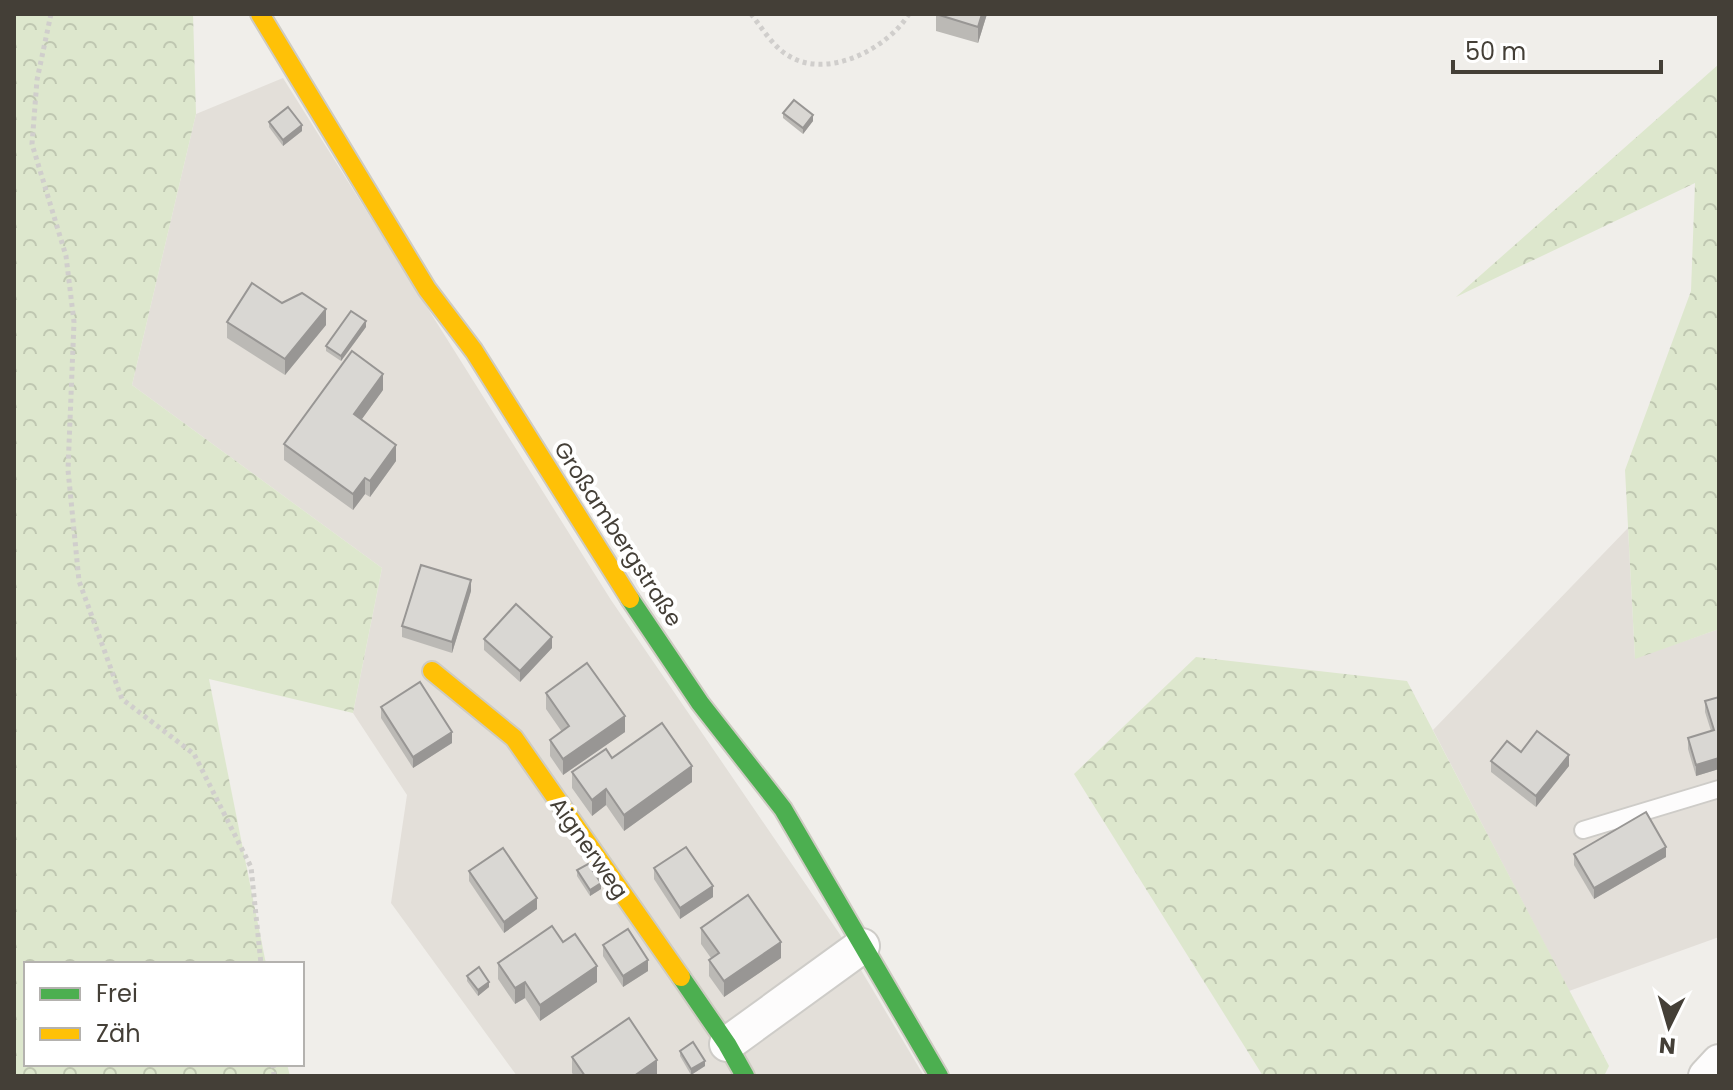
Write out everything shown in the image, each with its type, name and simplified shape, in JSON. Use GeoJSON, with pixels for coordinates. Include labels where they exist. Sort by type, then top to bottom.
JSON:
{"type":"FeatureCollection","features":[{"type":"Feature","properties":{"kind":"street","name":"Großambergstraße"},"geometry":{"type":"LineString","coordinates":[[260,14],[427,289],[474,351],[572,509],[700,703],[783,809],[939,1076]]}},
{"type":"Feature","properties":{"kind":"street","name":"Aignerweg"},"geometry":{"type":"LineString","coordinates":[[432,671],[514,738],[727,1044],[745,1076]]}},
{"type":"Feature","properties":{"kind":"street"},"geometry":{"type":"LineString","coordinates":[[727,1044],[862,946]]}},
{"type":"Feature","properties":{"kind":"street"},"geometry":{"type":"LineString","coordinates":[[1706,1076],[1719,1062]]}},
{"type":"Feature","properties":{"kind":"lane"},"geometry":{"type":"LineString","coordinates":[[1583,830],[1719,789]]}},
{"type":"Feature","properties":{"kind":"path"},"geometry":{"type":"LineString","coordinates":[[51,14],[37,80],[32,144],[66,256],[74,322],[68,470],[79,581],[122,699],[194,754],[251,867],[261,962]]}},
{"type":"Feature","properties":{"kind":"path"},"geometry":{"type":"LineString","coordinates":[[751,14],[787,56],[826,64],[876,48],[901,28],[909,14]]}},
{"type":"Feature","properties":{"kind":"shaded area"},"geometry":{"type":"Polygon","coordinates":[[[283,78],[611,600],[839,933],[924,1076],[517,1076],[391,903],[407,795],[353,713],[382,568],[132,385],[196,114],[283,78]]]}},
{"type":"Feature","properties":{"kind":"shaded area"},"geometry":{"type":"Polygon","coordinates":[[[1628,528],[1635,658],[1719,629],[1719,937],[1569,991],[1433,730],[1628,528]]]}},
{"type":"Feature","properties":{"kind":"green space"},"geometry":{"type":"Polygon","coordinates":[[[14,14],[193,14],[196,114],[132,385],[382,568],[353,713],[209,679],[266,962],[24,962],[24,1066],[288,1066],[290,1076],[14,1076],[14,14]]]}},
{"type":"Feature","properties":{"kind":"green space"},"geometry":{"type":"Polygon","coordinates":[[[1719,64],[1719,629],[1635,659],[1625,470],[1691,291],[1695,183],[1456,297],[1719,64]]]}},
{"type":"Feature","properties":{"kind":"green space"},"geometry":{"type":"Polygon","coordinates":[[[1196,657],[1407,681],[1609,1066],[1604,1076],[1263,1076],[1074,774],[1196,657]]]}},
{"type":"Feature","properties":{"kind":"building"},"geometry":{"type":"Polygon","coordinates":[[[936,14],[982,14],[978,27],[936,14]]]}},
{"type":"Feature","properties":{"kind":"building"},"geometry":{"type":"Polygon","coordinates":[[[794,100],[813,115],[803,128],[783,113],[794,100]]]}},
{"type":"Feature","properties":{"kind":"building"},"geometry":{"type":"Polygon","coordinates":[[[288,107],[302,125],[283,140],[269,122],[288,107]]]}},
{"type":"Feature","properties":{"kind":"building"},"geometry":{"type":"Polygon","coordinates":[[[252,283],[282,303],[302,293],[326,309],[285,359],[227,322],[252,283]]]}},
{"type":"Feature","properties":{"kind":"building"},"geometry":{"type":"Polygon","coordinates":[[[351,311],[366,321],[341,356],[326,346],[351,311]]]}},
{"type":"Feature","properties":{"kind":"building"},"geometry":{"type":"Polygon","coordinates":[[[352,351],[383,374],[354,414],[396,445],[370,481],[365,478],[353,494],[284,444],[352,351]]]}},
{"type":"Feature","properties":{"kind":"building"},"geometry":{"type":"Polygon","coordinates":[[[421,565],[471,580],[452,642],[402,626],[421,565]]]}},
{"type":"Feature","properties":{"kind":"building"},"geometry":{"type":"Polygon","coordinates":[[[516,604],[552,637],[520,671],[484,639],[516,604]]]}},
{"type":"Feature","properties":{"kind":"building"},"geometry":{"type":"Polygon","coordinates":[[[587,663],[625,716],[563,759],[550,740],[569,726],[546,693],[587,663]]]}},
{"type":"Feature","properties":{"kind":"building"},"geometry":{"type":"Polygon","coordinates":[[[420,682],[452,732],[413,757],[381,707],[420,682]]]}},
{"type":"Feature","properties":{"kind":"building"},"geometry":{"type":"Polygon","coordinates":[[[1719,697],[1719,758],[1696,765],[1688,738],[1714,730],[1705,701],[1719,697]]]}},
{"type":"Feature","properties":{"kind":"building"},"geometry":{"type":"Polygon","coordinates":[[[662,723],[692,766],[624,815],[606,789],[592,800],[572,772],[606,749],[612,758],[662,723]]]}},
{"type":"Feature","properties":{"kind":"building"},"geometry":{"type":"Polygon","coordinates":[[[1537,731],[1569,755],[1536,796],[1491,761],[1507,741],[1521,752],[1537,731]]]}},
{"type":"Feature","properties":{"kind":"building"},"geometry":{"type":"Polygon","coordinates":[[[1646,812],[1666,847],[1594,888],[1574,854],[1646,812]]]}},
{"type":"Feature","properties":{"kind":"building"},"geometry":{"type":"Polygon","coordinates":[[[686,847],[713,886],[680,908],[654,868],[686,847]]]}},
{"type":"Feature","properties":{"kind":"building"},"geometry":{"type":"Polygon","coordinates":[[[503,848],[537,898],[504,922],[469,871],[503,848]]]}},
{"type":"Feature","properties":{"kind":"building"},"geometry":{"type":"Polygon","coordinates":[[[588,864],[601,883],[590,890],[577,870],[588,864]]]}},
{"type":"Feature","properties":{"kind":"building"},"geometry":{"type":"Polygon","coordinates":[[[748,895],[781,942],[724,981],[709,960],[719,953],[701,928],[748,895]]]}},
{"type":"Feature","properties":{"kind":"building"},"geometry":{"type":"Polygon","coordinates":[[[552,926],[563,942],[575,934],[597,966],[540,1005],[525,982],[515,988],[498,963],[552,926]]]}},
{"type":"Feature","properties":{"kind":"building"},"geometry":{"type":"Polygon","coordinates":[[[628,929],[648,960],[623,976],[603,945],[628,929]]]}},
{"type":"Feature","properties":{"kind":"building"},"geometry":{"type":"Polygon","coordinates":[[[479,967],[489,982],[478,990],[467,976],[479,967]]]}},
{"type":"Feature","properties":{"kind":"building"},"geometry":{"type":"Polygon","coordinates":[[[629,1018],[657,1060],[634,1076],[585,1076],[572,1057],[629,1018]]]}},
{"type":"Feature","properties":{"kind":"building"},"geometry":{"type":"Polygon","coordinates":[[[693,1042],[705,1061],[691,1069],[680,1051],[693,1042]]]}},
{"type":"Feature","properties":{"kind":"traffic: fast"},"geometry":{"type":"LineString","coordinates":[[630,599],[700,703],[783,809],[939,1076]]}},
{"type":"Feature","properties":{"kind":"traffic: fast"},"geometry":{"type":"LineString","coordinates":[[681,977],[745,1076]]}},
{"type":"Feature","properties":{"kind":"traffic: slow"},"geometry":{"type":"LineString","coordinates":[[260,14],[427,289],[474,351],[630,599]]}},
{"type":"Feature","properties":{"kind":"traffic: slow"},"geometry":{"type":"LineString","coordinates":[[432,671],[514,738],[681,977]]}}]}
